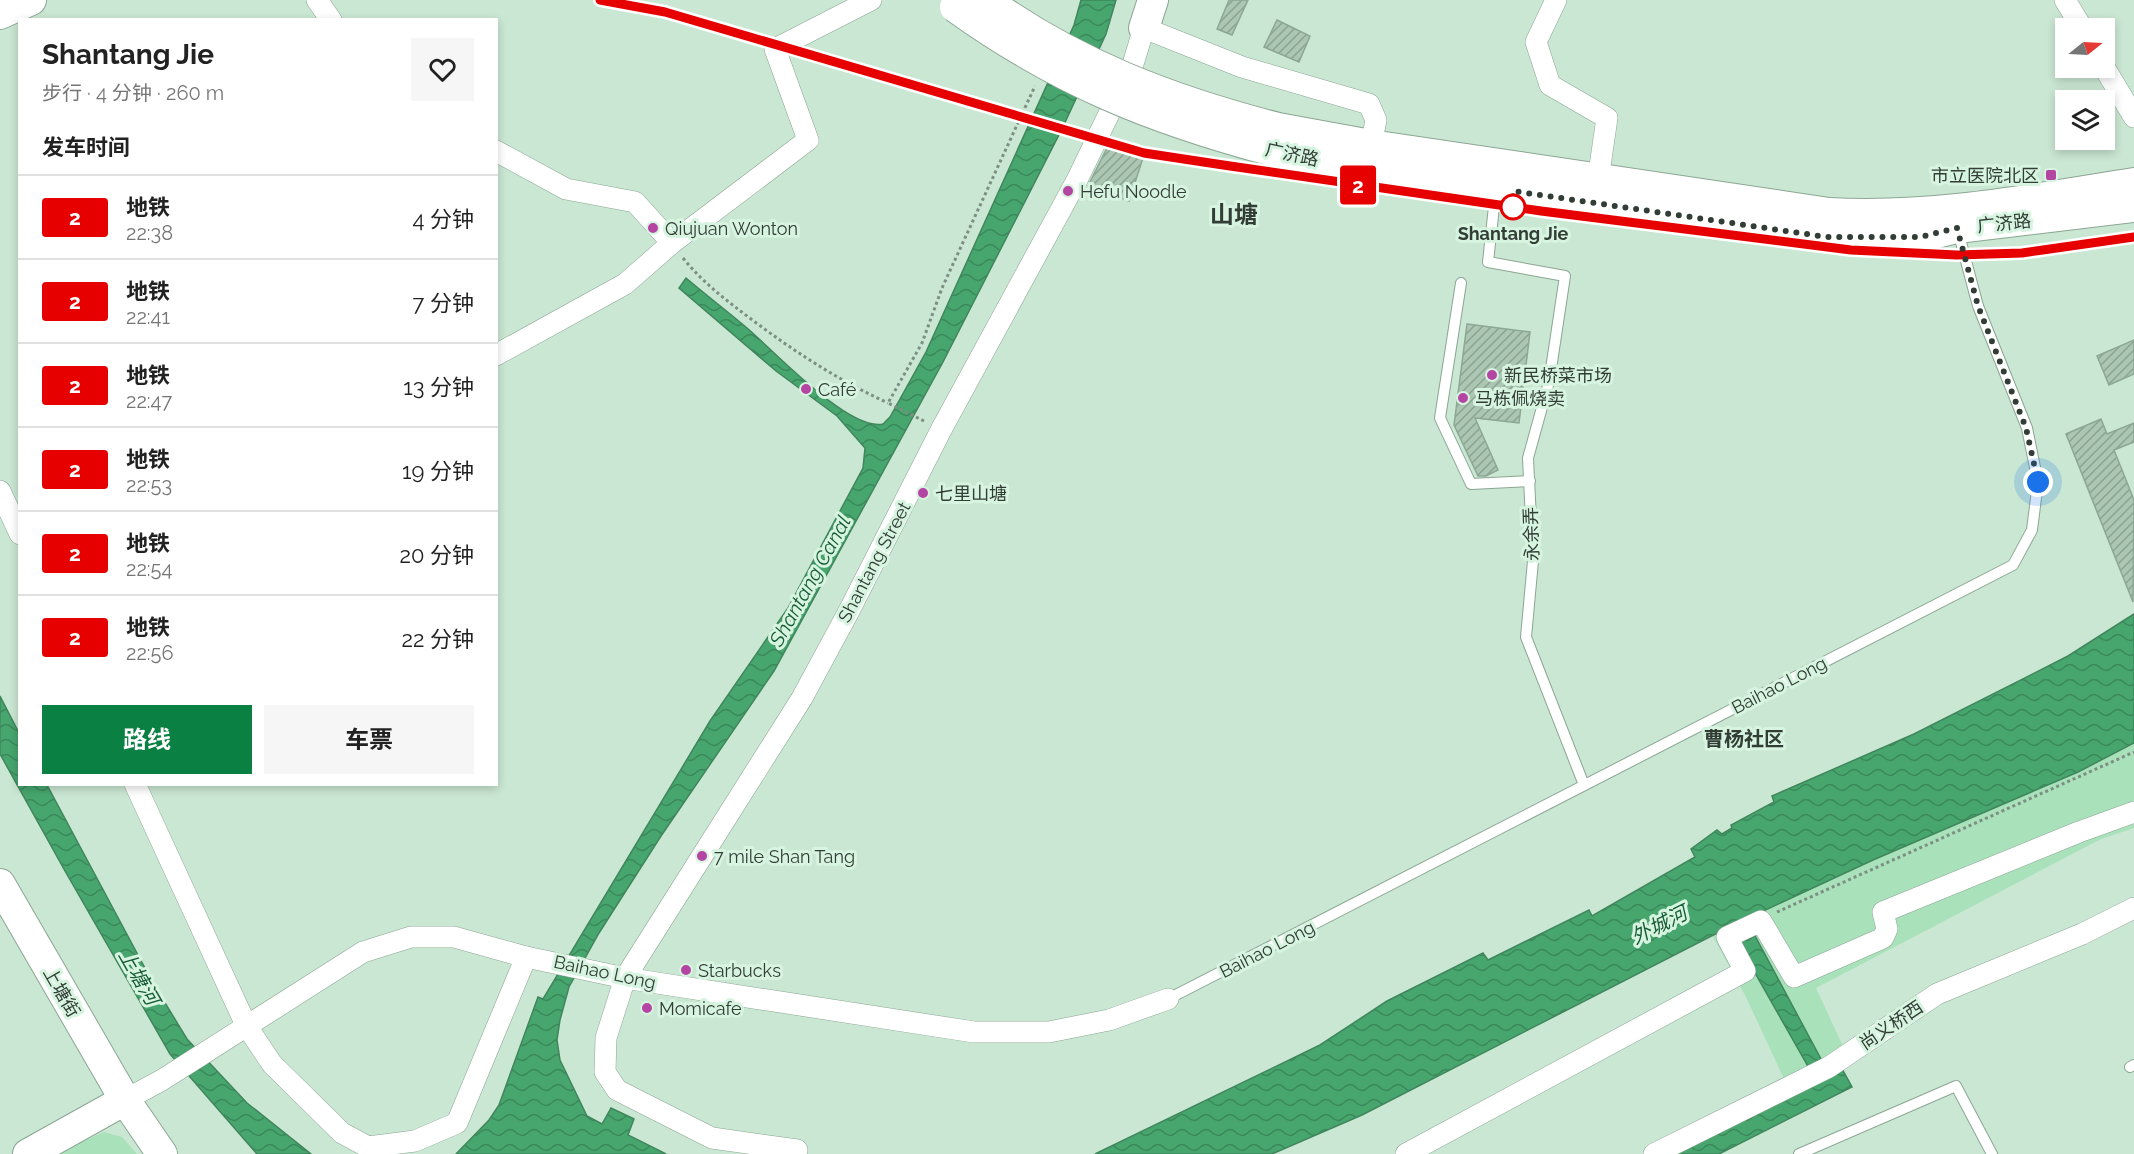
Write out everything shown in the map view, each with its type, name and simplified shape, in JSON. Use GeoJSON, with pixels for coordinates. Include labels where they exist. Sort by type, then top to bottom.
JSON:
{"type":"FeatureCollection","features":[{"type":"Feature","properties":{"kind":"main road"},"geometry":{"type":"LineString","coordinates":[[0,14],[31,0]]}},
{"type":"Feature","properties":{"kind":"main road","name":"广济路"},"geometry":{"type":"LineString","coordinates":[[986,0],[1046,40],[1121,76],[1276,139],[1371,145],[1829,213],[1955,219],[2134,207]]}},
{"type":"Feature","properties":{"kind":"main road","name":"Shantang Street"},"geometry":{"type":"LineString","coordinates":[[1144,28],[1153,0]]}},
{"type":"Feature","properties":{"kind":"main road","name":"广济路"},"geometry":{"type":"LineString","coordinates":[[951,4],[1017,50],[1089,88],[1167,121],[1276,139],[1496,188],[1827,237],[1920,237],[1955,219],[2134,183]]}},
{"type":"Feature","properties":{"kind":"main road","name":"上塘街"},"geometry":{"type":"LineString","coordinates":[[0,884],[124,1100],[162,1154]]}},
{"type":"Feature","properties":{"kind":"main road"},"geometry":{"type":"LineString","coordinates":[[28,1154],[124,1100]]}},
{"type":"Feature","properties":{"kind":"street"},"geometry":{"type":"LineString","coordinates":[[317,0],[330,18]]}},
{"type":"Feature","properties":{"kind":"street"},"geometry":{"type":"LineString","coordinates":[[498,354],[625,284],[672,243],[808,140],[775,49],[871,0]]}},
{"type":"Feature","properties":{"kind":"street"},"geometry":{"type":"LineString","coordinates":[[1556,0],[1536,42],[1550,86],[1607,118],[1598,180]]}},
{"type":"Feature","properties":{"kind":"street"},"geometry":{"type":"LineString","coordinates":[[2065,0],[2076,18]]}},
{"type":"Feature","properties":{"kind":"street"},"geometry":{"type":"LineString","coordinates":[[1144,28],[1242,67],[1369,104],[1376,120],[1371,145]]}},
{"type":"Feature","properties":{"kind":"street","name":"Shantang Street"},"geometry":{"type":"LineString","coordinates":[[797,1150],[712,1138],[618,1090],[605,1072],[606,1038],[625,978],[807,688],[941,430],[1077,180],[1133,64],[1144,28]]}},
{"type":"Feature","properties":{"kind":"street"},"geometry":{"type":"LineString","coordinates":[[2111,78],[2134,117]]}},
{"type":"Feature","properties":{"kind":"street"},"geometry":{"type":"LineString","coordinates":[[498,152],[566,189],[635,202],[672,243]]}},
{"type":"Feature","properties":{"kind":"street"},"geometry":{"type":"LineString","coordinates":[[0,491],[18,530]]}},
{"type":"Feature","properties":{"kind":"street"},"geometry":{"type":"LineString","coordinates":[[136,786],[246,1025],[272,1064],[342,1133],[368,1147],[415,1141],[457,1123],[537,958]]}},
{"type":"Feature","properties":{"kind":"street"},"geometry":{"type":"LineString","coordinates":[[1406,1154],[1745,971],[1727,937],[1761,921],[1794,977],[1883,938],[1887,929],[1883,912],[2134,812]]}},
{"type":"Feature","properties":{"kind":"street","name":"尚义桥西"},"geometry":{"type":"LineString","coordinates":[[1654,1154],[1820,1072],[1937,994],[2082,934],[2134,908]]}},
{"type":"Feature","properties":{"kind":"street","name":"Baihao Long"},"geometry":{"type":"LineString","coordinates":[[124,1100],[162,1080],[363,952],[411,937],[454,937],[625,978],[974,1032],[1049,1032],[1109,1020],[1168,999]]}},
{"type":"Feature","properties":{"kind":"lane","name":"永余弄"},"geometry":{"type":"LineString","coordinates":[[1496,188],[1488,262],[1565,276],[1549,382],[1528,458],[1533,561],[1526,637],[1584,785]]}},
{"type":"Feature","properties":{"kind":"lane","name":"Baihao Long"},"geometry":{"type":"LineString","coordinates":[[1168,999],[2013,565],[2032,530],[2038,482],[2026,428],[1978,306],[1955,219]]}},
{"type":"Feature","properties":{"kind":"lane"},"geometry":{"type":"LineString","coordinates":[[1461,283],[1440,418],[1472,484],[1530,481]]}},
{"type":"Feature","properties":{"kind":"lane"},"geometry":{"type":"LineString","coordinates":[[1799,1154],[1956,1086],[1992,1154]]}},
{"type":"Feature","properties":{"kind":"path"},"geometry":{"type":"LineString","coordinates":[[888,403],[922,344],[942,288],[1037,81]]}},
{"type":"Feature","properties":{"kind":"path"},"geometry":{"type":"LineString","coordinates":[[672,243],[701,281],[798,354],[849,385],[916,417]]}},
{"type":"Feature","properties":{"kind":"path"},"geometry":{"type":"LineString","coordinates":[[1761,921],[1800,900],[2134,752]]}},
{"type":"Feature","properties":{"kind":"shaded area"},"geometry":{"type":"Polygon","coordinates":[[[2134,743],[2134,828],[2101,839],[1816,988],[1847,1055],[1792,1096],[1746,997],[1712,935],[1873,860],[2078,772],[2134,743]]]}},
{"type":"Feature","properties":{"kind":"shaded area"},"geometry":{"type":"Polygon","coordinates":[[[104,1132],[122,1137],[137,1154],[54,1154],[104,1132]]]}},
{"type":"Feature","properties":{"kind":"water","name":"Shantang Canal"},"geometry":{"type":"Polygon","coordinates":[[[1081,0],[1116,0],[1106,34],[1062,129],[943,362],[774,671],[661,836],[599,933],[569,987],[557,1040],[560,1060],[587,1116],[602,1124],[611,1108],[634,1119],[628,1135],[666,1154],[456,1154],[489,1120],[499,1105],[538,997],[543,999],[710,721],[788,608],[863,468],[865,448],[837,416],[776,371],[679,288],[686,278],[832,403],[868,423],[883,424],[890,417],[926,352],[1074,25],[1081,0]]]}},
{"type":"Feature","properties":{"kind":"water","name":"外城河"},"geometry":{"type":"Polygon","coordinates":[[[2134,614],[2134,743],[2078,772],[1873,860],[1746,919],[1828,1072],[1840,1065],[1852,1087],[1719,1154],[1666,1154],[1810,1070],[1729,927],[1362,1115],[1272,1154],[1095,1154],[1320,1045],[1387,1001],[1483,953],[1488,960],[1589,910],[1592,916],[1695,857],[1691,849],[1717,830],[1722,834],[1732,828],[1731,825],[1774,802],[1772,796],[1914,734],[2068,656],[2134,614]]]}},
{"type":"Feature","properties":{"kind":"water","name":"上塘河"},"geometry":{"type":"Polygon","coordinates":[[[0,696],[18,731],[18,786],[48,786],[153,983],[187,1039],[247,1103],[311,1154],[257,1154],[170,1054],[65,871],[0,754],[0,696]]]}},
{"type":"Feature","properties":{"kind":"building"},"geometry":{"type":"Polygon","coordinates":[[[1229,0],[1248,0],[1232,35],[1217,29],[1229,0]]]}},
{"type":"Feature","properties":{"kind":"building"},"geometry":{"type":"Polygon","coordinates":[[[1277,20],[1310,36],[1299,62],[1264,47],[1277,20]]]}},
{"type":"Feature","properties":{"kind":"building"},"geometry":{"type":"Polygon","coordinates":[[[1110,142],[1143,158],[1129,201],[1088,186],[1110,142]]]}},
{"type":"Feature","properties":{"kind":"building","name":"新民桥菜市场"},"geometry":{"type":"Polygon","coordinates":[[[1467,324],[1530,332],[1519,423],[1475,418],[1498,470],[1486,476],[1478,476],[1454,425],[1467,324]]]}},
{"type":"Feature","properties":{"kind":"building"},"geometry":{"type":"Polygon","coordinates":[[[2134,340],[2134,374],[2109,385],[2097,356],[2134,340]]]}},
{"type":"Feature","properties":{"kind":"building"},"geometry":{"type":"Polygon","coordinates":[[[2101,419],[2107,434],[2134,423],[2134,442],[2114,450],[2134,500],[2133,602],[2066,434],[2101,419]]]}},
{"type":"Feature","properties":{"kind":"metro line","name":"2"},"geometry":{"type":"LineString","coordinates":[[600,0],[665,12],[1144,153],[1541,211],[1851,250],[1957,255],[2022,253],[2134,237]]}},
{"type":"Feature","properties":{"kind":"place","name":"市立医院北区"},"geometry":{"type":"Point","coordinates":[2051,175]}},
{"type":"Feature","properties":{"kind":"place","name":"Hefu Noodle"},"geometry":{"type":"Point","coordinates":[1068,191]}},
{"type":"Feature","properties":{"kind":"place","name":"Shantang Jie"},"geometry":{"type":"Point","coordinates":[1513,207]}},
{"type":"Feature","properties":{"kind":"place","name":"Qiujuan Wonton"},"geometry":{"type":"Point","coordinates":[653,228]}},
{"type":"Feature","properties":{"kind":"place","name":"新民桥菜市场"},"geometry":{"type":"Point","coordinates":[1492,375]}},
{"type":"Feature","properties":{"kind":"place","name":"Café"},"geometry":{"type":"Point","coordinates":[806,389]}},
{"type":"Feature","properties":{"kind":"place","name":"马栋佩烧卖"},"geometry":{"type":"Point","coordinates":[1463,398]}},
{"type":"Feature","properties":{"kind":"place","name":"七里山塘"},"geometry":{"type":"Point","coordinates":[923,493]}},
{"type":"Feature","properties":{"kind":"place","name":"7 mile Shan Tang"},"geometry":{"type":"Point","coordinates":[702,856]}},
{"type":"Feature","properties":{"kind":"place","name":"Starbucks"},"geometry":{"type":"Point","coordinates":[686,970]}},
{"type":"Feature","properties":{"kind":"place","name":"Momicafe"},"geometry":{"type":"Point","coordinates":[647,1008]}},
{"type":"Feature","properties":{"kind":"district","name":"山塘"},"geometry":{"type":"Point","coordinates":[1234,214]}},
{"type":"Feature","properties":{"kind":"district","name":"曹杨社区"},"geometry":{"type":"Point","coordinates":[1744,739]}},
{"type":"Feature","properties":{"kind":"route"},"geometry":{"type":"LineString","coordinates":[[1513,207],[1513,191],[1827,237],[1857,239],[1920,237],[1957,228],[1978,306],[2026,428],[2038,482]]}}]}
